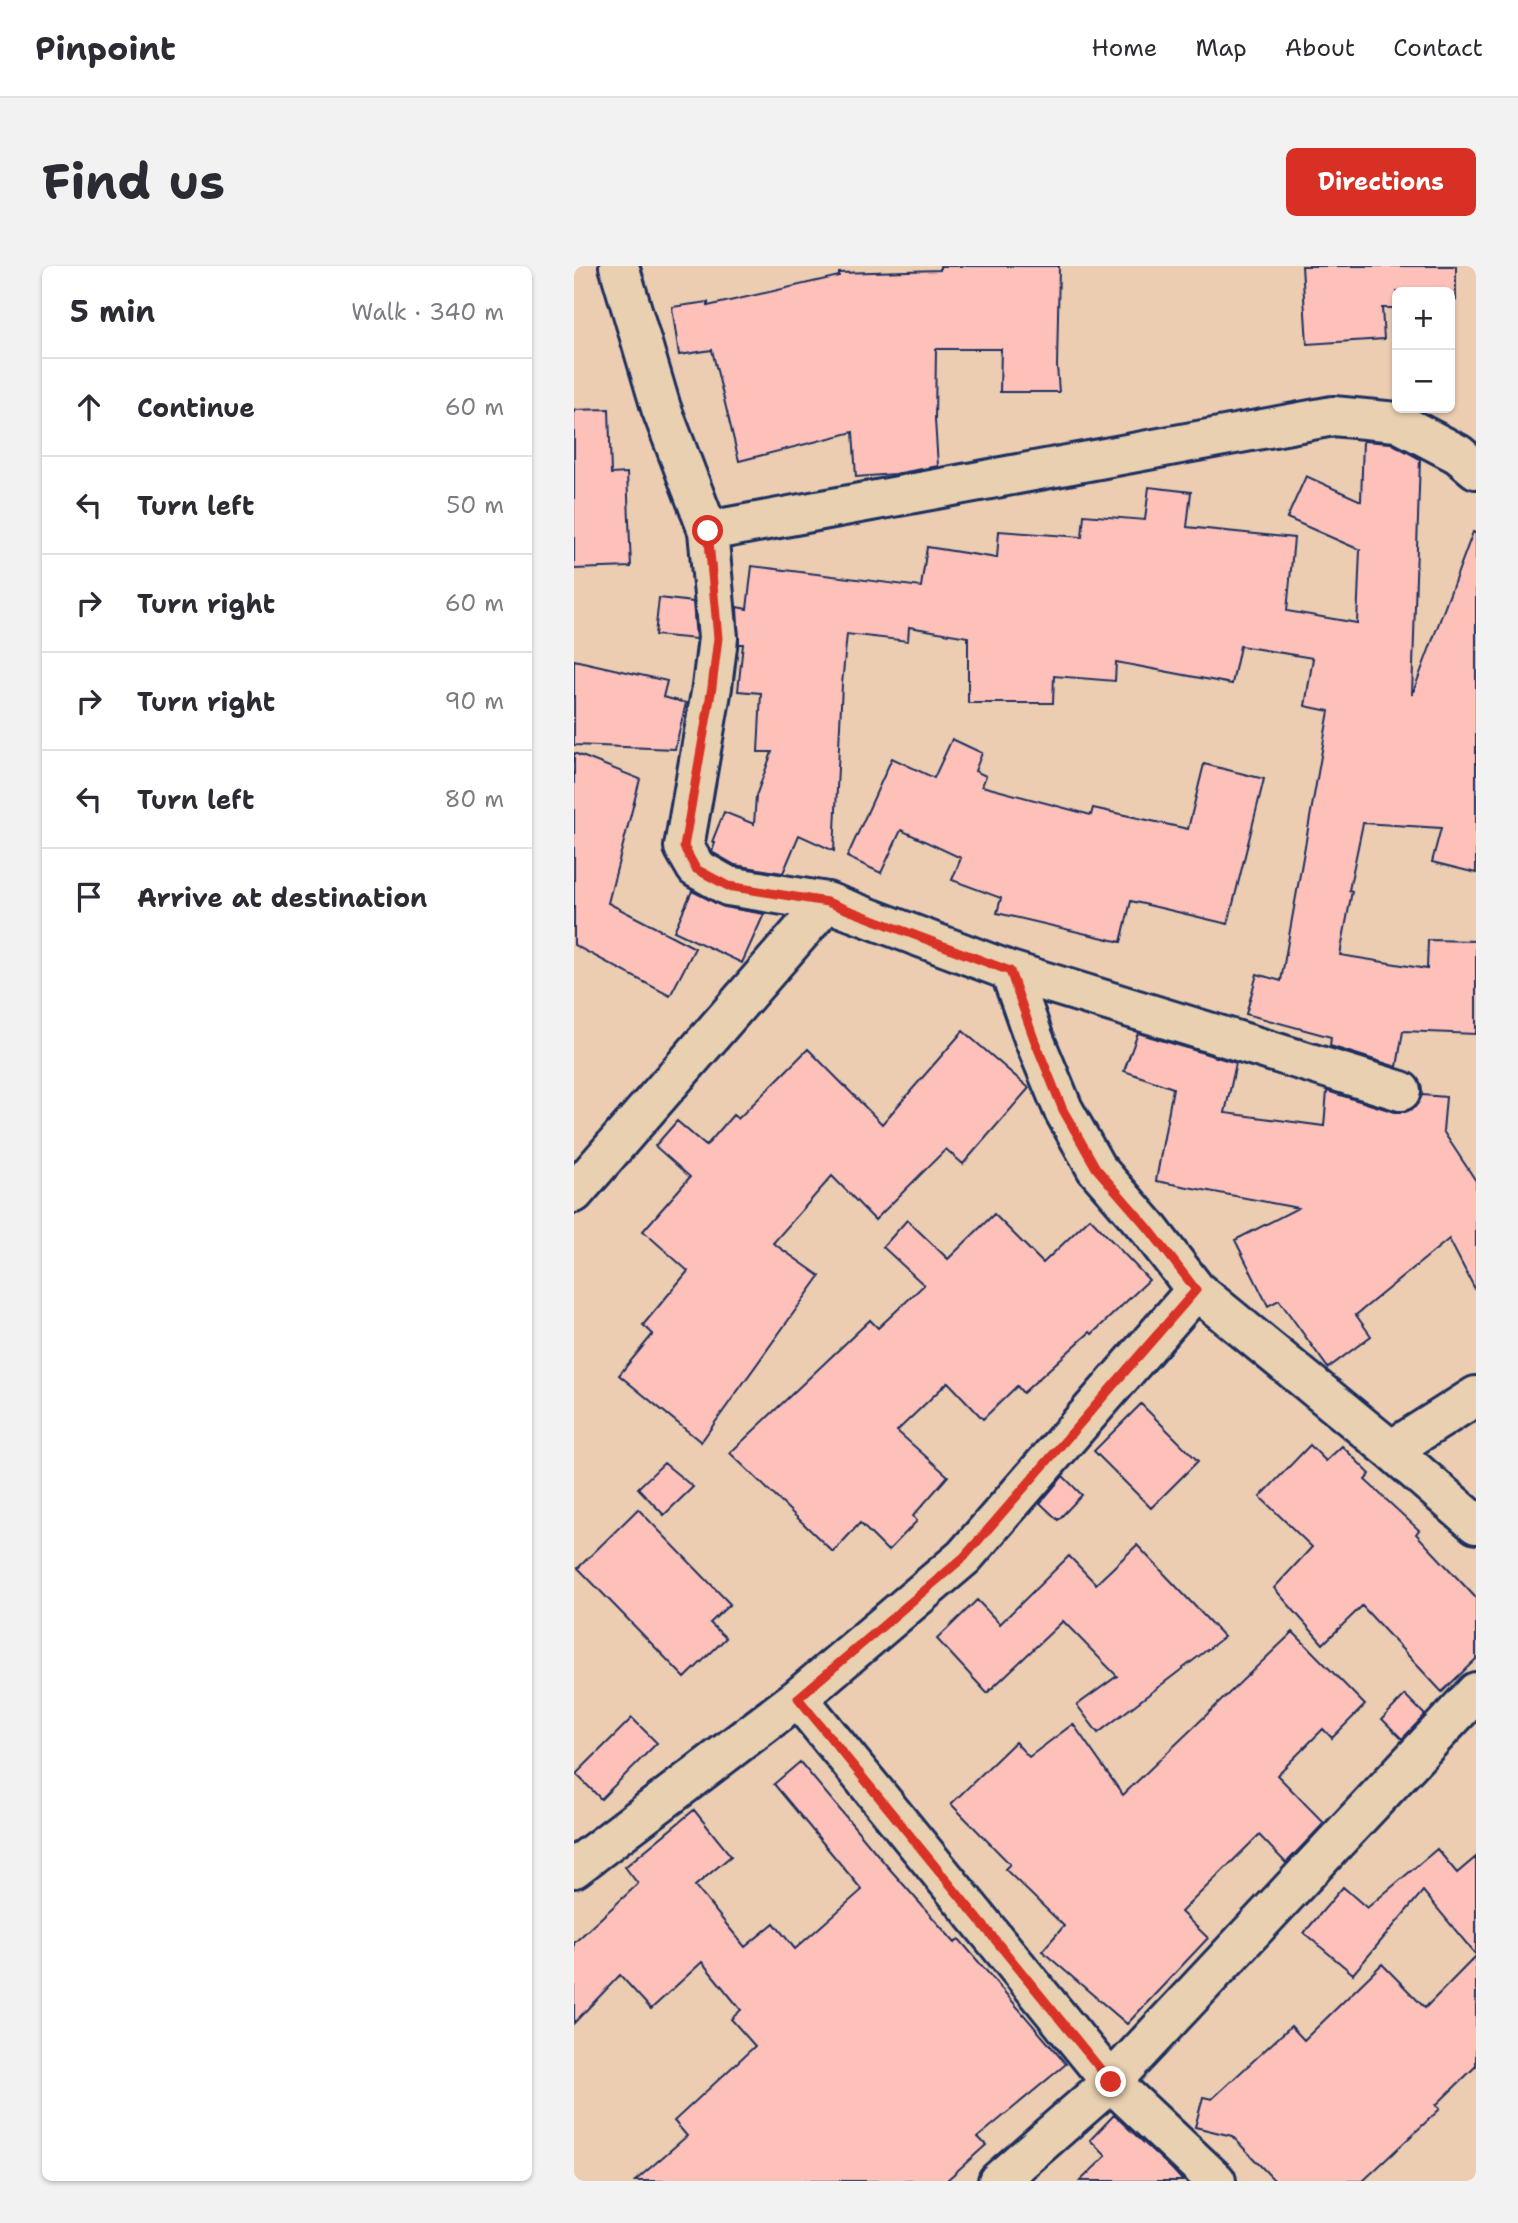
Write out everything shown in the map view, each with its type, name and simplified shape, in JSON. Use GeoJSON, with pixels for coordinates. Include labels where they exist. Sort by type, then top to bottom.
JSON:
{"type":"FeatureCollection","features":[{"type":"Feature","properties":{"kind":"street"},"geometry":{"type":"LineString","coordinates":[[619,266],[661,408],[708,531],[718,638],[684,847],[696,869],[728,886],[827,902],[1010,971],[1401,1091]]}},
{"type":"Feature","properties":{"kind":"street"},"geometry":{"type":"LineString","coordinates":[[708,531],[1333,416],[1397,422],[1458,454],[1476,469]]}},
{"type":"Feature","properties":{"kind":"street"},"geometry":{"type":"LineString","coordinates":[[574,1193],[827,902]]}},
{"type":"Feature","properties":{"kind":"street"},"geometry":{"type":"LineString","coordinates":[[1010,971],[1063,1110],[1096,1168],[1149,1229],[1196,1290],[1391,1450],[1476,1524]]}},
{"type":"Feature","properties":{"kind":"street"},"geometry":{"type":"LineString","coordinates":[[574,1868],[798,1698],[964,1557],[1196,1290]]}},
{"type":"Feature","properties":{"kind":"street"},"geometry":{"type":"LineString","coordinates":[[1391,1450],[1476,1396]]}},
{"type":"Feature","properties":{"kind":"street"},"geometry":{"type":"LineString","coordinates":[[998,2181],[1111,2082],[1476,1692]]}},
{"type":"Feature","properties":{"kind":"street"},"geometry":{"type":"LineString","coordinates":[[798,1698],[1111,2082],[1216,2181]]}},
{"type":"Feature","properties":{"kind":"building"},"geometry":{"type":"Polygon","coordinates":[[[940,266],[1059,266],[1059,392],[1000,392],[1001,349],[936,349],[935,420],[938,466],[895,474],[856,477],[853,432],[739,461],[712,350],[679,355],[672,307],[708,302],[708,306],[839,276],[839,273],[940,270],[940,266]]]}},
{"type":"Feature","properties":{"kind":"building"},"geometry":{"type":"Polygon","coordinates":[[[1302,266],[1456,266],[1456,300],[1455,287],[1392,287],[1392,308],[1382,308],[1384,339],[1307,344],[1302,266]]]}},
{"type":"Feature","properties":{"kind":"building"},"geometry":{"type":"Polygon","coordinates":[[[609,409],[611,474],[627,473],[631,567],[574,569],[574,410],[609,409]]]}},
{"type":"Feature","properties":{"kind":"building"},"geometry":{"type":"Polygon","coordinates":[[[1363,441],[1391,443],[1420,459],[1412,695],[1473,532],[1476,533],[1476,873],[1432,862],[1441,828],[1363,823],[1349,890],[1352,891],[1340,955],[1427,969],[1428,940],[1476,941],[1476,1034],[1403,1031],[1397,1067],[1330,1046],[1331,1037],[1246,1014],[1257,974],[1281,981],[1329,711],[1305,706],[1313,658],[1240,646],[1232,684],[1116,662],[1115,681],[1054,676],[1053,703],[968,703],[968,637],[909,627],[908,641],[847,634],[834,851],[799,835],[783,873],[735,865],[712,852],[715,843],[712,842],[724,812],[754,824],[756,796],[772,752],[758,752],[761,693],[738,691],[743,644],[739,644],[737,607],[747,609],[752,566],[921,587],[927,547],[997,558],[999,531],[1082,537],[1084,515],[1145,520],[1149,487],[1191,492],[1187,527],[1294,538],[1287,611],[1357,623],[1360,550],[1287,518],[1306,476],[1361,501],[1363,441]]]}},
{"type":"Feature","properties":{"kind":"building"},"geometry":{"type":"Polygon","coordinates":[[[659,598],[693,602],[696,639],[655,635],[659,598]]]}},
{"type":"Feature","properties":{"kind":"building"},"geometry":{"type":"Polygon","coordinates":[[[574,660],[667,681],[663,697],[686,703],[675,749],[574,745],[574,660]]]}},
{"type":"Feature","properties":{"kind":"building"},"geometry":{"type":"Polygon","coordinates":[[[952,739],[982,753],[975,771],[986,776],[982,786],[1091,815],[1093,808],[1188,829],[1204,764],[1264,779],[1228,924],[1131,901],[1121,942],[997,913],[1001,898],[952,880],[961,858],[901,830],[881,873],[847,857],[892,758],[934,778],[952,739]]]}},
{"type":"Feature","properties":{"kind":"building"},"geometry":{"type":"Polygon","coordinates":[[[574,753],[640,779],[608,903],[695,948],[670,996],[574,945],[574,753]]]}},
{"type":"Feature","properties":{"kind":"building"},"geometry":{"type":"Polygon","coordinates":[[[692,891],[724,907],[764,914],[742,963],[674,931],[692,891]]]}},
{"type":"Feature","properties":{"kind":"building"},"geometry":{"type":"Polygon","coordinates":[[[963,1031],[1029,1088],[963,1164],[946,1149],[875,1220],[832,1176],[773,1243],[820,1276],[701,1442],[619,1375],[653,1334],[643,1325],[688,1271],[643,1231],[690,1177],[655,1146],[677,1121],[706,1146],[733,1115],[738,1119],[808,1049],[882,1124],[963,1031]]]}},
{"type":"Feature","properties":{"kind":"building"},"geometry":{"type":"Polygon","coordinates":[[[1138,1033],[1236,1063],[1225,1113],[1324,1126],[1327,1091],[1395,1112],[1405,1112],[1415,1107],[1422,1095],[1446,1097],[1443,1131],[1476,1181],[1476,1291],[1449,1239],[1356,1315],[1371,1336],[1328,1368],[1279,1300],[1268,1306],[1235,1240],[1298,1208],[1156,1181],[1173,1088],[1124,1071],[1138,1033]]]}},
{"type":"Feature","properties":{"kind":"building"},"geometry":{"type":"Polygon","coordinates":[[[994,1214],[1043,1263],[1090,1218],[1149,1280],[1092,1334],[1090,1332],[1023,1393],[1017,1386],[983,1419],[948,1382],[897,1431],[948,1476],[913,1516],[917,1521],[888,1551],[860,1523],[833,1552],[730,1453],[870,1320],[878,1328],[924,1285],[883,1247],[907,1220],[948,1259],[994,1214]]]}},
{"type":"Feature","properties":{"kind":"building"},"geometry":{"type":"Polygon","coordinates":[[[1141,1404],[1198,1461],[1151,1508],[1094,1451],[1141,1404]]]}},
{"type":"Feature","properties":{"kind":"building"},"geometry":{"type":"Polygon","coordinates":[[[1310,1445],[1326,1461],[1342,1446],[1370,1474],[1365,1480],[1419,1530],[1416,1534],[1476,1598],[1476,1659],[1442,1692],[1362,1606],[1323,1644],[1274,1588],[1312,1547],[1260,1497],[1310,1445]]]}},
{"type":"Feature","properties":{"kind":"building"},"geometry":{"type":"Polygon","coordinates":[[[664,1463],[693,1487],[664,1515],[638,1488],[664,1463]]]}},
{"type":"Feature","properties":{"kind":"building"},"geometry":{"type":"Polygon","coordinates":[[[1063,1476],[1082,1495],[1058,1520],[1040,1503],[1063,1476]]]}},
{"type":"Feature","properties":{"kind":"building"},"geometry":{"type":"Polygon","coordinates":[[[638,1509],[730,1604],[710,1623],[726,1638],[685,1678],[578,1568],[638,1509]]]}},
{"type":"Feature","properties":{"kind":"building"},"geometry":{"type":"Polygon","coordinates":[[[1137,1545],[1224,1637],[1098,1733],[1077,1705],[1117,1676],[1063,1621],[987,1693],[937,1639],[977,1600],[1000,1624],[1069,1556],[1096,1584],[1137,1545]]]}},
{"type":"Feature","properties":{"kind":"building"},"geometry":{"type":"Polygon","coordinates":[[[1293,1632],[1365,1705],[1332,1738],[1323,1729],[1277,1775],[1324,1823],[1286,1863],[1259,1835],[1181,1912],[1208,1938],[1127,2024],[1042,1951],[1064,1926],[1005,1869],[1010,1864],[951,1804],[1015,1742],[1029,1757],[1073,1724],[1123,1795],[1293,1632]]]}},
{"type":"Feature","properties":{"kind":"building"},"geometry":{"type":"Polygon","coordinates":[[[1405,1695],[1425,1715],[1402,1739],[1382,1719],[1405,1695]]]}},
{"type":"Feature","properties":{"kind":"building"},"geometry":{"type":"Polygon","coordinates":[[[632,1718],[657,1743],[601,1799],[576,1774],[632,1718]]]}},
{"type":"Feature","properties":{"kind":"building"},"geometry":{"type":"Polygon","coordinates":[[[800,1762],[888,1867],[955,1943],[959,1939],[1066,2064],[978,2137],[986,2145],[946,2181],[635,2181],[687,2136],[674,2121],[755,2046],[731,2019],[741,2010],[702,1962],[651,2009],[620,1975],[574,2023],[574,1943],[638,1884],[625,1867],[694,1810],[731,1856],[695,1886],[745,1947],[774,1923],[795,1949],[862,1890],[774,1784],[800,1762]]]}},
{"type":"Feature","properties":{"kind":"building"},"geometry":{"type":"Polygon","coordinates":[[[1437,1849],[1457,1873],[1476,1857],[1476,1955],[1423,1891],[1353,1974],[1304,1933],[1343,1887],[1367,1908],[1437,1849]]]}},
{"type":"Feature","properties":{"kind":"building"},"geometry":{"type":"Polygon","coordinates":[[[1476,1956],[1476,2066],[1436,2105],[1440,2109],[1363,2181],[1275,2181],[1232,2136],[1195,2127],[1203,2097],[1212,2099],[1291,2026],[1304,2040],[1382,1964],[1425,2008],[1476,1956]]]}},
{"type":"Feature","properties":{"kind":"building"},"geometry":{"type":"Polygon","coordinates":[[[1114,2115],[1183,2181],[1080,2181],[1106,2156],[1090,2140],[1114,2115]]]}},
{"type":"Feature","properties":{"kind":"route"},"geometry":{"type":"LineString","coordinates":[[708,531],[718,638],[684,847],[696,869],[728,886],[827,902],[1010,971],[1063,1110],[1096,1168],[1149,1229],[1196,1290],[964,1557],[798,1698],[1111,2082]]}}]}
